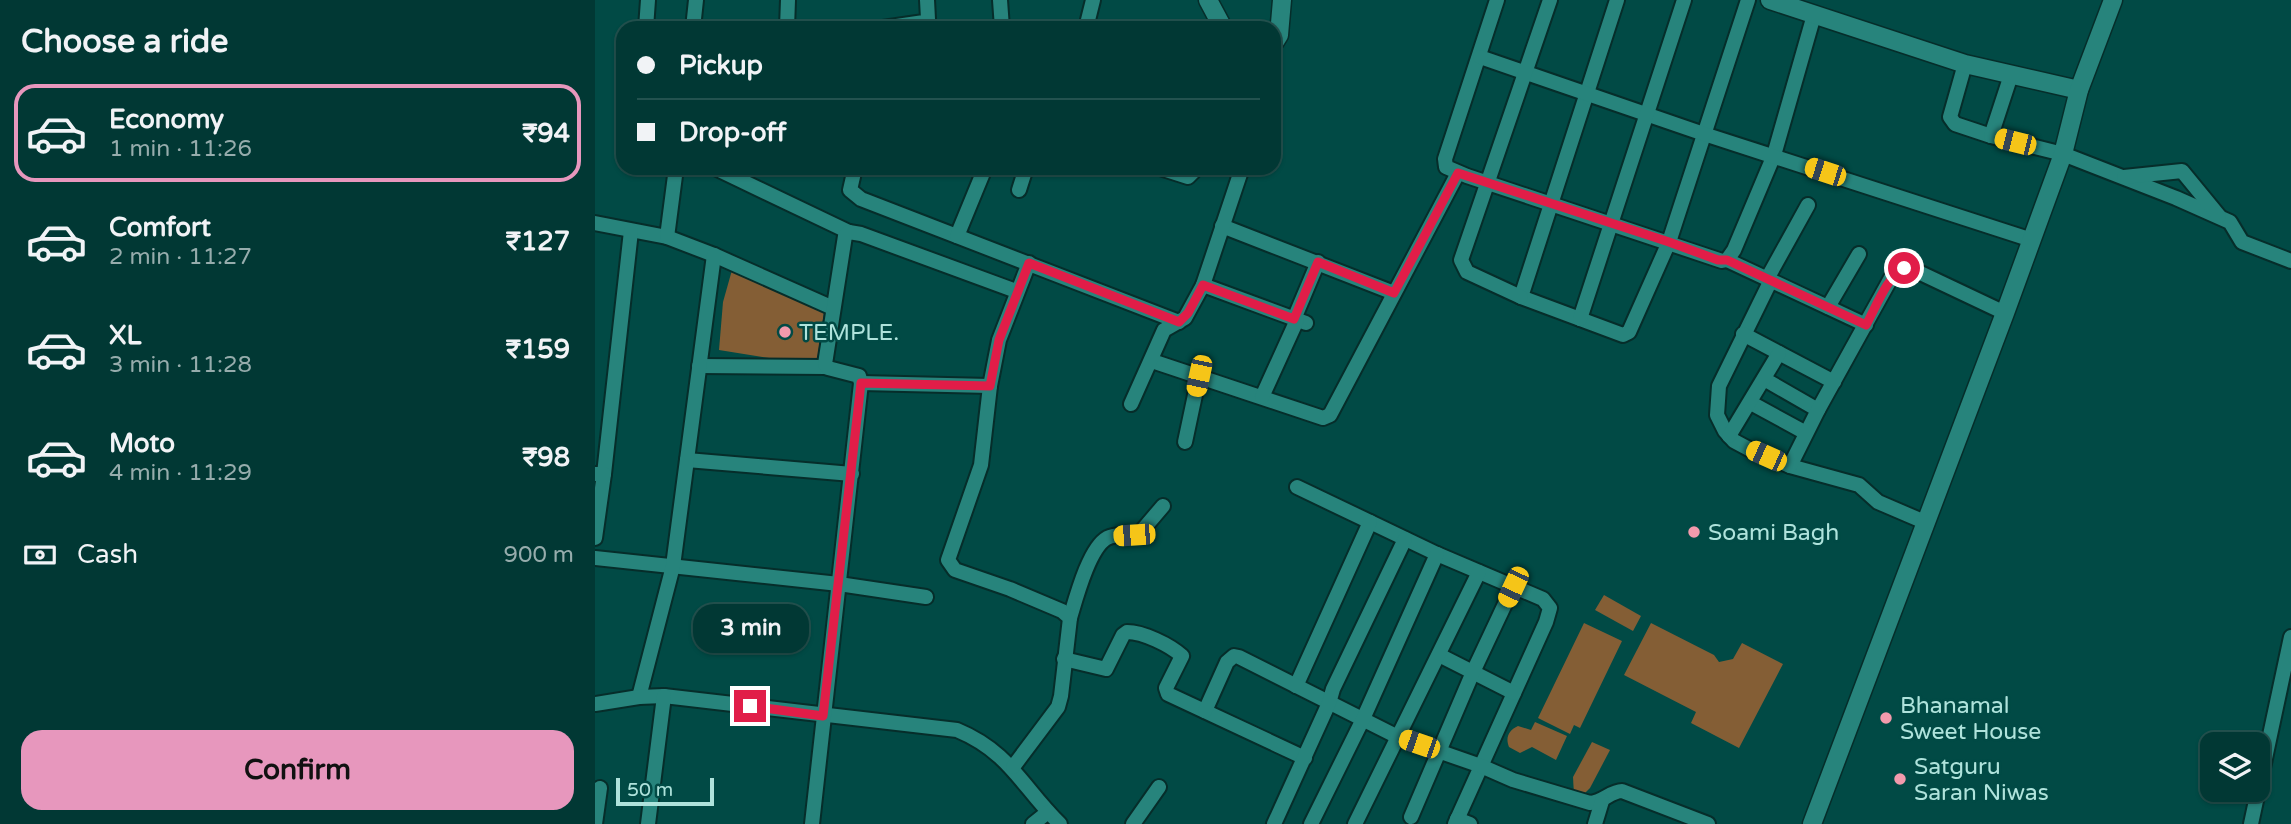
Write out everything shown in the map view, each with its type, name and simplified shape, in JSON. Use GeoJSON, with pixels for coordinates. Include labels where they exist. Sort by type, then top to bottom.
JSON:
{"type":"FeatureCollection","features":[{"type":"Feature","properties":{"kind":"street"},"geometry":{"type":"LineString","coordinates":[[646,21],[648,0]]}},
{"type":"Feature","properties":{"kind":"street"},"geometry":{"type":"LineString","coordinates":[[694,21],[696,0]]}},
{"type":"Feature","properties":{"kind":"street"},"geometry":{"type":"LineString","coordinates":[[787,21],[788,0]]}},
{"type":"Feature","properties":{"kind":"street"},"geometry":{"type":"LineString","coordinates":[[927,0],[929,21]]}},
{"type":"Feature","properties":{"kind":"street"},"geometry":{"type":"LineString","coordinates":[[1000,0],[1002,21]]}},
{"type":"Feature","properties":{"kind":"street"},"geometry":{"type":"LineString","coordinates":[[1088,21],[1093,0]]}},
{"type":"Feature","properties":{"kind":"street"},"geometry":{"type":"LineString","coordinates":[[1208,0],[1219,21]]}},
{"type":"Feature","properties":{"kind":"street"},"geometry":{"type":"LineString","coordinates":[[1280,21],[1282,0]]}},
{"type":"Feature","properties":{"kind":"street"},"geometry":{"type":"LineString","coordinates":[[1497,0],[1445,162],[1446,167],[1718,260],[1727,260],[1866,325]]}},
{"type":"Feature","properties":{"kind":"street"},"geometry":{"type":"LineString","coordinates":[[1550,0],[1461,263],[1467,272],[1521,297],[1621,335],[1627,334],[1669,242],[1748,0]]}},
{"type":"Feature","properties":{"kind":"street"},"geometry":{"type":"LineString","coordinates":[[1521,297],[1617,0]]}},
{"type":"Feature","properties":{"kind":"street"},"geometry":{"type":"LineString","coordinates":[[1580,319],[1684,0]]}},
{"type":"Feature","properties":{"kind":"street"},"geometry":{"type":"LineString","coordinates":[[1770,0],[1965,64],[2079,90]]}},
{"type":"Feature","properties":{"kind":"street"},"geometry":{"type":"LineString","coordinates":[[1812,824],[2032,240],[2063,154],[2079,90],[2113,0]]}},
{"type":"Feature","properties":{"kind":"street"},"geometry":{"type":"LineString","coordinates":[[1727,260],[1734,250],[1774,155],[1814,15]]}},
{"type":"Feature","properties":{"kind":"street"},"geometry":{"type":"LineString","coordinates":[[1480,57],[1705,134],[2032,240]]}},
{"type":"Feature","properties":{"kind":"street"},"geometry":{"type":"LineString","coordinates":[[1965,64],[1949,117],[1955,124],[2063,154],[2222,218],[2232,224],[2242,242],[2291,261]]}},
{"type":"Feature","properties":{"kind":"street"},"geometry":{"type":"LineString","coordinates":[[1991,136],[2011,75]]}},
{"type":"Feature","properties":{"kind":"street"},"geometry":{"type":"LineString","coordinates":[[2123,178],[2182,171],[2222,218]]}},
{"type":"Feature","properties":{"kind":"street"},"geometry":{"type":"LineString","coordinates":[[1152,361],[1322,418],[1331,415],[1458,173]]}},
{"type":"Feature","properties":{"kind":"street"},"geometry":{"type":"LineString","coordinates":[[667,237],[675,175]]}},
{"type":"Feature","properties":{"kind":"street"},"geometry":{"type":"LineString","coordinates":[[730,175],[849,232],[862,234],[1016,292]]}},
{"type":"Feature","properties":{"kind":"street"},"geometry":{"type":"LineString","coordinates":[[853,175],[850,186],[855,195],[1179,322]]}},
{"type":"Feature","properties":{"kind":"street"},"geometry":{"type":"LineString","coordinates":[[957,236],[982,175]]}},
{"type":"Feature","properties":{"kind":"street"},"geometry":{"type":"LineString","coordinates":[[1019,190],[1024,175]]}},
{"type":"Feature","properties":{"kind":"street"},"geometry":{"type":"LineString","coordinates":[[1131,404],[1164,330],[1179,322],[1188,313],[1203,285],[1236,175]]}},
{"type":"Feature","properties":{"kind":"street"},"geometry":{"type":"LineString","coordinates":[[1808,205],[1743,334],[1717,394],[1717,415],[1729,436],[1749,449],[1790,466],[1859,485],[1878,502],[1927,523]]}},
{"type":"Feature","properties":{"kind":"street"},"geometry":{"type":"LineString","coordinates":[[595,223],[667,237],[833,308]]}},
{"type":"Feature","properties":{"kind":"street"},"geometry":{"type":"LineString","coordinates":[[1223,226],[1394,293]]}},
{"type":"Feature","properties":{"kind":"street"},"geometry":{"type":"LineString","coordinates":[[595,538],[599,474],[631,230]]}},
{"type":"Feature","properties":{"kind":"street"},"geometry":{"type":"LineString","coordinates":[[825,367],[843,241],[849,232]]}},
{"type":"Feature","properties":{"kind":"street"},"geometry":{"type":"LineString","coordinates":[[1828,307],[1859,254]]}},
{"type":"Feature","properties":{"kind":"street"},"geometry":{"type":"LineString","coordinates":[[639,697],[673,566],[714,255]]}},
{"type":"Feature","properties":{"kind":"street"},"geometry":{"type":"LineString","coordinates":[[1262,397],[1299,321],[1318,262]]}},
{"type":"Feature","properties":{"kind":"street"},"geometry":{"type":"LineString","coordinates":[[1029,263],[999,340],[990,386],[981,466],[949,552],[949,563],[955,570],[1010,589],[1062,611],[1070,618]]}},
{"type":"Feature","properties":{"kind":"street"},"geometry":{"type":"LineString","coordinates":[[1790,466],[1891,278],[1898,271],[1904,268],[1912,269],[2005,313]]}},
{"type":"Feature","properties":{"kind":"street"},"geometry":{"type":"LineString","coordinates":[[1203,285],[1299,321]]}},
{"type":"Feature","properties":{"kind":"street"},"geometry":{"type":"LineString","coordinates":[[1743,334],[1834,382]]}},
{"type":"Feature","properties":{"kind":"street"},"geometry":{"type":"LineString","coordinates":[[1729,436],[1779,353]]}},
{"type":"Feature","properties":{"kind":"street"},"geometry":{"type":"LineString","coordinates":[[699,366],[825,367],[859,376],[861,383],[813,824]]}},
{"type":"Feature","properties":{"kind":"street"},"geometry":{"type":"LineString","coordinates":[[1185,442],[1199,376]]}},
{"type":"Feature","properties":{"kind":"street"},"geometry":{"type":"LineString","coordinates":[[1764,379],[1818,410]]}},
{"type":"Feature","properties":{"kind":"street"},"geometry":{"type":"LineString","coordinates":[[861,383],[990,386]]}},
{"type":"Feature","properties":{"kind":"street"},"geometry":{"type":"LineString","coordinates":[[1751,403],[1806,433]]}},
{"type":"Feature","properties":{"kind":"street"},"geometry":{"type":"LineString","coordinates":[[687,460],[852,474]]}},
{"type":"Feature","properties":{"kind":"street"},"geometry":{"type":"LineString","coordinates":[[1297,487],[1437,554],[1543,599],[1550,608],[1481,766],[1461,822]]}},
{"type":"Feature","properties":{"kind":"street"},"geometry":{"type":"LineString","coordinates":[[1013,767],[1058,707],[1070,618],[1086,569],[1104,541],[1111,537],[1140,533],[1163,506]]}},
{"type":"Feature","properties":{"kind":"street"},"geometry":{"type":"LineString","coordinates":[[1296,686],[1370,522]]}},
{"type":"Feature","properties":{"kind":"street"},"geometry":{"type":"LineString","coordinates":[[1274,824],[1333,689],[1405,539]]}},
{"type":"Feature","properties":{"kind":"street"},"geometry":{"type":"LineString","coordinates":[[1311,824],[1363,719],[1437,554]]}},
{"type":"Feature","properties":{"kind":"street"},"geometry":{"type":"LineString","coordinates":[[595,558],[839,584],[926,597]]}},
{"type":"Feature","properties":{"kind":"street"},"geometry":{"type":"LineString","coordinates":[[1355,824],[1479,572]]}},
{"type":"Feature","properties":{"kind":"street"},"geometry":{"type":"LineString","coordinates":[[1411,817],[1473,672],[1513,587]]}},
{"type":"Feature","properties":{"kind":"street"},"geometry":{"type":"LineString","coordinates":[[1065,659],[1106,669],[1123,635],[1134,632],[1180,654],[1182,658],[1166,692],[1305,758]]}},
{"type":"Feature","properties":{"kind":"street"},"geometry":{"type":"LineString","coordinates":[[2251,824],[2291,637]]}},
{"type":"Feature","properties":{"kind":"street"},"geometry":{"type":"LineString","coordinates":[[1439,655],[1514,692]]}},
{"type":"Feature","properties":{"kind":"street"},"geometry":{"type":"LineString","coordinates":[[1205,711],[1227,662],[1234,656],[1240,657],[1398,737],[1513,780],[1581,802],[1602,801],[1615,792],[1622,791],[1708,824]]}},
{"type":"Feature","properties":{"kind":"street"},"geometry":{"type":"LineString","coordinates":[[648,824],[664,696]]}},
{"type":"Feature","properties":{"kind":"street"},"geometry":{"type":"LineString","coordinates":[[595,705],[639,697],[664,696],[957,730],[991,748],[1013,767],[1060,824]]}},
{"type":"Feature","properties":{"kind":"street"},"geometry":{"type":"LineString","coordinates":[[1133,824],[1159,786]]}},
{"type":"Feature","properties":{"kind":"street"},"geometry":{"type":"LineString","coordinates":[[595,824],[600,788]]}},
{"type":"Feature","properties":{"kind":"street"},"geometry":{"type":"LineString","coordinates":[[1595,824],[1602,801]]}},
{"type":"Feature","properties":{"kind":"street"},"geometry":{"type":"LineString","coordinates":[[1034,824],[1048,812]]}},
{"type":"Feature","properties":{"kind":"shaded area"},"geometry":{"type":"Polygon","coordinates":[[[732,270],[824,312],[817,361],[769,358],[719,350],[723,302],[732,270]]]}},
{"type":"Feature","properties":{"kind":"shaded area"},"geometry":{"type":"Polygon","coordinates":[[[1604,595],[1641,616],[1633,631],[1595,610],[1604,595]]]}},
{"type":"Feature","properties":{"kind":"shaded area"},"geometry":{"type":"Polygon","coordinates":[[[1584,623],[1622,641],[1580,728],[1574,725],[1570,734],[1538,718],[1584,623]]]}},
{"type":"Feature","properties":{"kind":"shaded area"},"geometry":{"type":"Polygon","coordinates":[[[1651,623],[1714,655],[1719,662],[1733,659],[1742,643],[1783,664],[1739,748],[1691,723],[1696,712],[1624,675],[1651,623]]]}},
{"type":"Feature","properties":{"kind":"shaded area"},"geometry":{"type":"Polygon","coordinates":[[[1535,722],[1567,736],[1556,760],[1532,747],[1520,753],[1509,747],[1508,737],[1512,730],[1518,726],[1531,730],[1535,722]]]}},
{"type":"Feature","properties":{"kind":"shaded area"},"geometry":{"type":"Polygon","coordinates":[[[1592,742],[1610,750],[1590,788],[1580,798],[1574,795],[1573,777],[1592,742]]]}},
{"type":"Feature","properties":{"kind":"place","name":"TEMPLE."},"geometry":{"type":"Point","coordinates":[785,332]}},
{"type":"Feature","properties":{"kind":"place","name":"Soami Bagh"},"geometry":{"type":"Point","coordinates":[1694,532]}},
{"type":"Feature","properties":{"kind":"place","name":"Bhanamal Sweet House"},"geometry":{"type":"Point","coordinates":[1886,718]}},
{"type":"Feature","properties":{"kind":"place","name":"Satguru Saran Niwas"},"geometry":{"type":"Point","coordinates":[1900,779]}},
{"type":"Feature","properties":{"kind":"route"},"geometry":{"type":"LineString","coordinates":[[750,706],[823,716],[861,383],[990,386],[999,340],[1029,263],[1179,322],[1185,318],[1203,285],[1294,319],[1318,262],[1394,293],[1458,173],[1718,260],[1727,260],[1866,325],[1891,278],[1904,268]]}}]}
